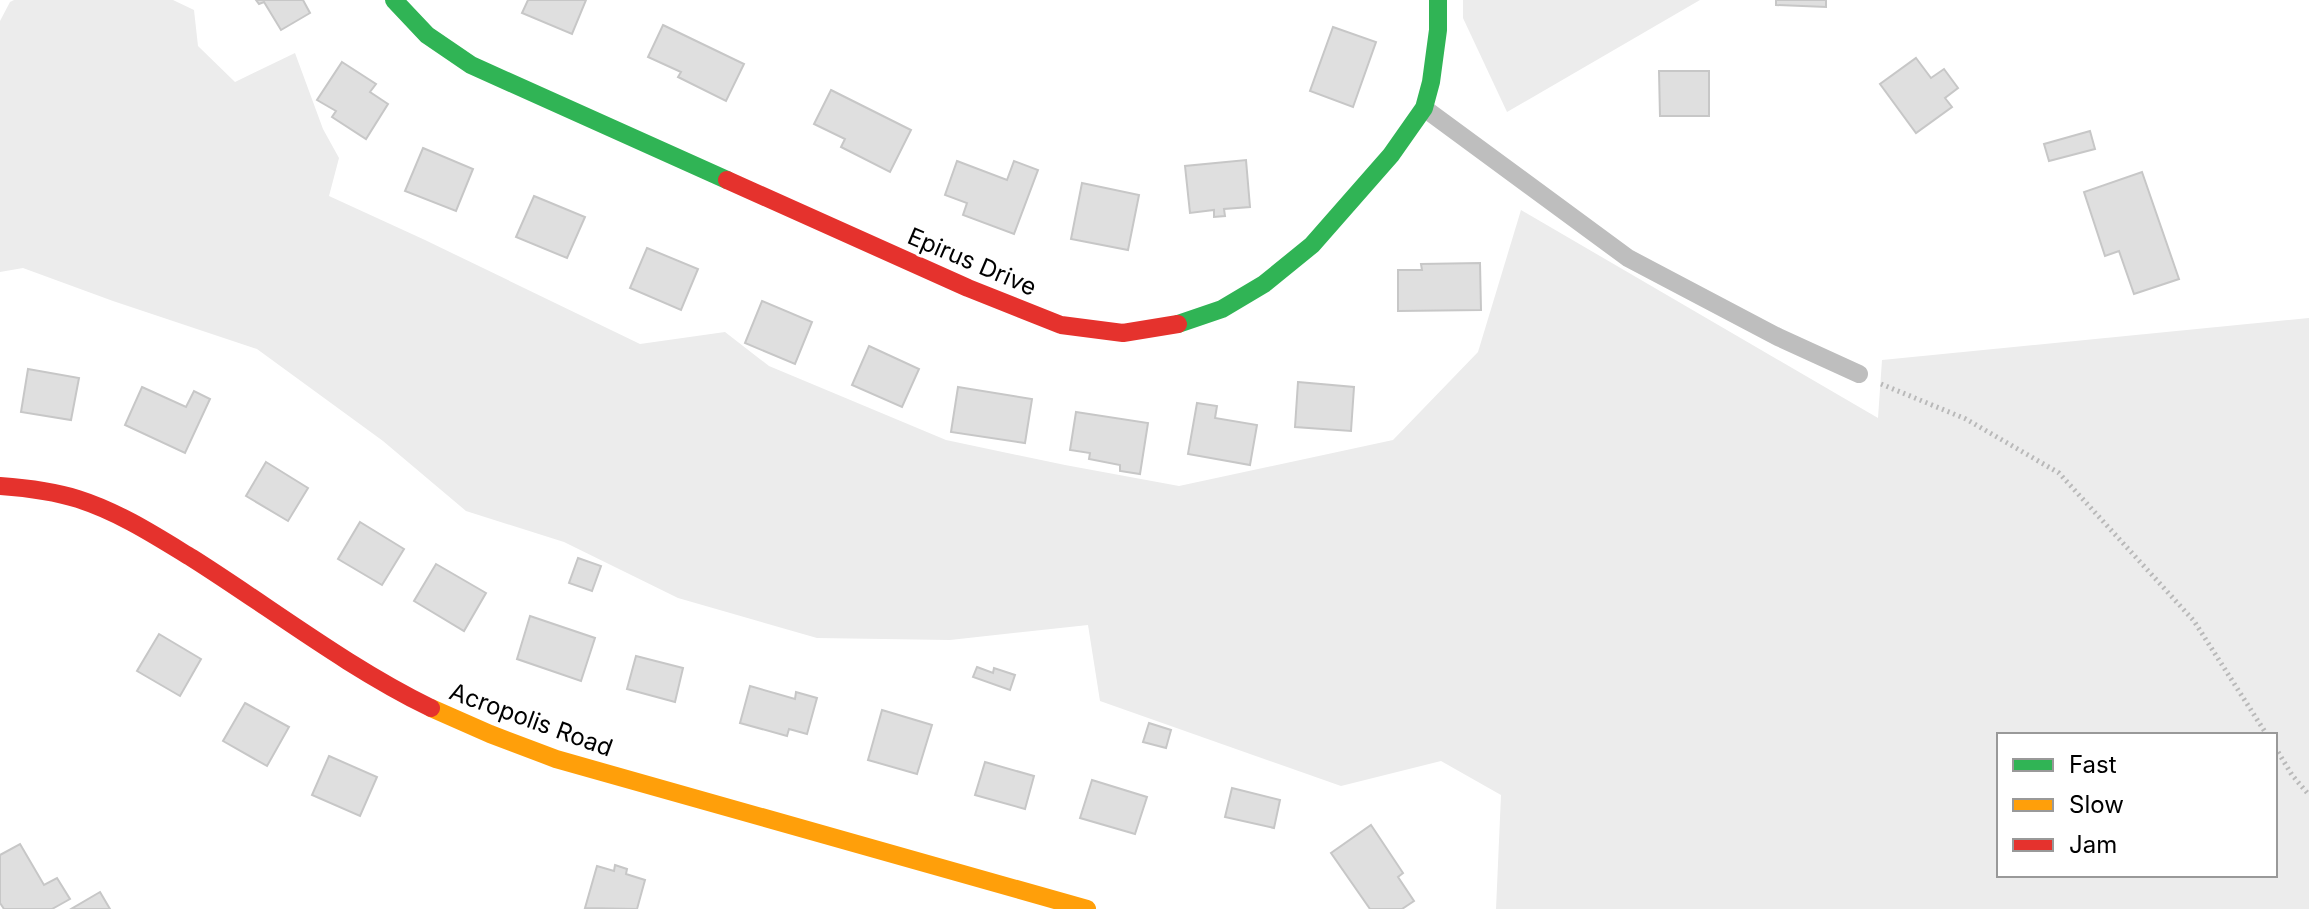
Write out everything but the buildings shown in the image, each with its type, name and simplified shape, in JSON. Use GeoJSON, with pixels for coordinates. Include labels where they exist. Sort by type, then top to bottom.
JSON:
{"type":"FeatureCollection","features":[{"type":"Feature","properties":{"kind":"street","name":"Epirus Drive"},"geometry":{"type":"LineString","coordinates":[[394,0],[427,35],[471,65],[968,288],[1061,325],[1123,333],[1172,326],[1222,309],[1264,284],[1312,245],[1352,203],[1424,108],[1438,30],[1438,0]]}},
{"type":"Feature","properties":{"kind":"street","name":"Acropolis Road"},"geometry":{"type":"LineString","coordinates":[[0,486],[62,494],[121,518],[215,572],[385,683],[437,712],[490,736],[556,759],[1087,909]]}},
{"type":"Feature","properties":{"kind":"lane"},"geometry":{"type":"LineString","coordinates":[[1424,108],[1628,258],[1778,337],[1859,374]]}},
{"type":"Feature","properties":{"kind":"path"},"geometry":{"type":"LineString","coordinates":[[1859,374],[1966,419],[2059,473],[2194,621],[2266,733]]}},
{"type":"Feature","properties":{"kind":"path"},"geometry":{"type":"LineString","coordinates":[[2277,750],[2309,795]]}},
{"type":"Feature","properties":{"kind":"shaded area"},"geometry":{"type":"Polygon","coordinates":[[[14,0],[173,0],[194,10],[198,46],[235,82],[295,53],[323,129],[339,158],[329,196],[640,344],[725,332],[769,366],[946,440],[1179,486],[1393,440],[1478,352],[1521,210],[1878,418],[1882,360],[2309,318],[2309,909],[1496,909],[1501,795],[1441,761],[1341,786],[1100,701],[1088,625],[950,640],[817,638],[678,598],[564,542],[466,511],[383,441],[257,349],[23,268],[0,272],[0,21],[14,0]]]}},
{"type":"Feature","properties":{"kind":"shaded area"},"geometry":{"type":"Polygon","coordinates":[[[1463,0],[1700,0],[1507,112],[1463,18],[1463,0]]]}},
{"type":"Feature","properties":{"kind":"traffic: fast"},"geometry":{"type":"LineString","coordinates":[[394,0],[427,35],[471,65],[727,180]]}},
{"type":"Feature","properties":{"kind":"traffic: fast"},"geometry":{"type":"LineString","coordinates":[[1178,324],[1222,309],[1264,284],[1312,245],[1391,155],[1424,108],[1438,30],[1438,0]]}},
{"type":"Feature","properties":{"kind":"traffic: slow"},"geometry":{"type":"LineString","coordinates":[[431,708],[556,759],[1087,909]]}},
{"type":"Feature","properties":{"kind":"traffic: jam"},"geometry":{"type":"LineString","coordinates":[[727,180],[968,288],[1061,325],[1123,333],[1178,324]]}},
{"type":"Feature","properties":{"kind":"traffic: jam"},"geometry":{"type":"LineString","coordinates":[[0,486],[69,496],[123,518],[192,558],[369,674],[431,708]]}}]}
